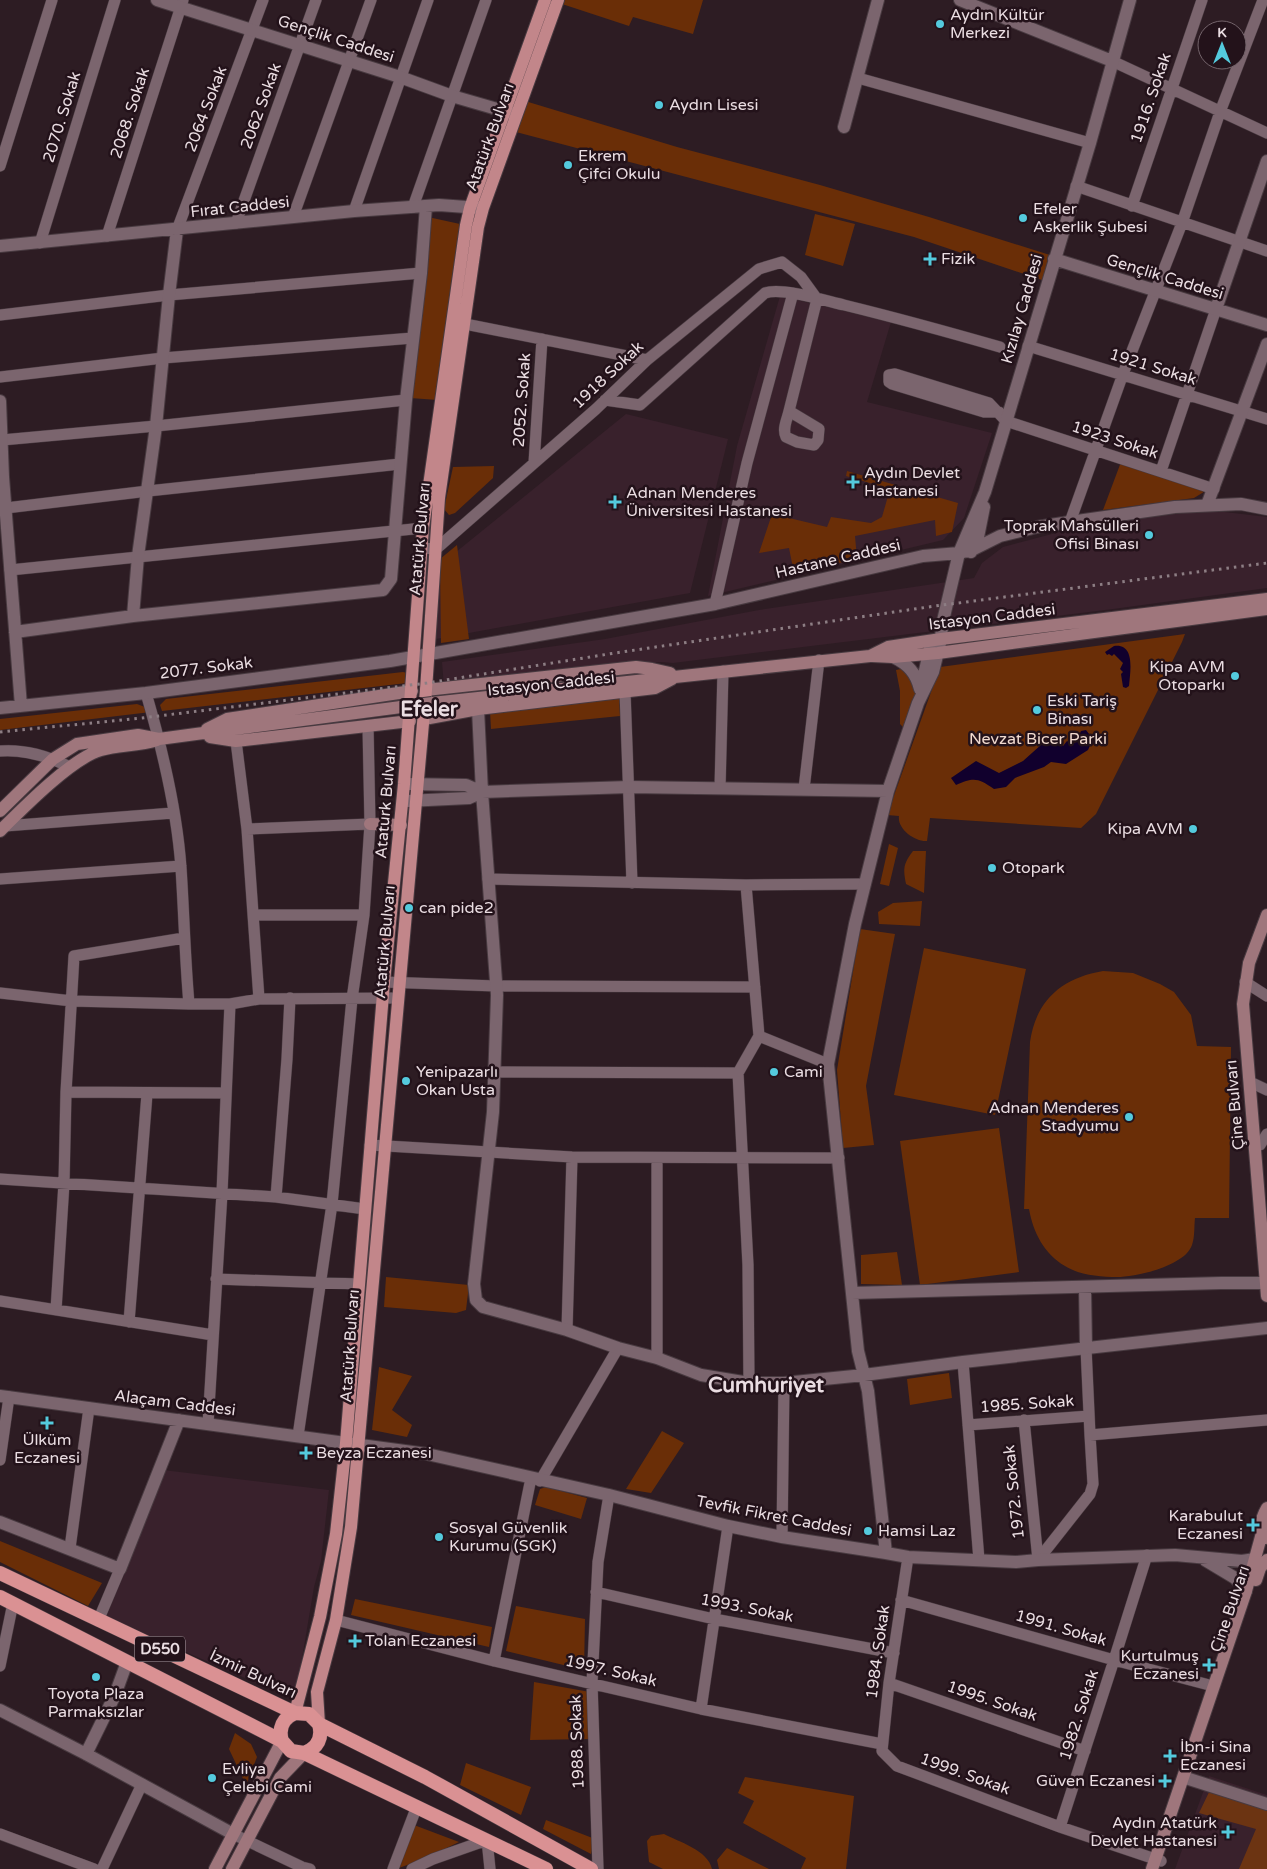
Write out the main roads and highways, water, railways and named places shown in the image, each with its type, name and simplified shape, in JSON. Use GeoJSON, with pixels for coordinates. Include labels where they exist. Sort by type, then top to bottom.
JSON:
{"type":"FeatureCollection","features":[{"type":"Feature","properties":{"kind":"highway","name":"İzmir Bulvarı"},"geometry":{"type":"LineString","coordinates":[[0,1573],[295,1713],[309,1714],[319,1724],[425,1777],[591,1869]]}},
{"type":"Feature","properties":{"kind":"highway","name":"D550"},"geometry":{"type":"LineString","coordinates":[[0,1597],[282,1741],[291,1751],[304,1753],[546,1869]]}},
{"type":"Feature","properties":{"kind":"highway","name":"Atatürk Bulvarı"},"geometry":{"type":"LineString","coordinates":[[282,1741],[280,1736],[282,1724],[290,1715],[295,1713]]}},
{"type":"Feature","properties":{"kind":"highway","name":"Atatürk Bulvarı"},"geometry":{"type":"LineString","coordinates":[[304,1753],[315,1747],[318,1742],[320,1736],[319,1724]]}},
{"type":"Feature","properties":{"kind":"main road"},"geometry":{"type":"LineString","coordinates":[[511,113],[545,0]]}},
{"type":"Feature","properties":{"kind":"main road","name":"Atatürk Bulvarı"},"geometry":{"type":"LineString","coordinates":[[319,1724],[317,1692],[336,1620],[351,1527],[360,1446],[384,1146],[424,719],[439,498],[458,322],[466,225],[477,208],[511,113],[558,0]]}},
{"type":"Feature","properties":{"kind":"main road","name":"Atatürk Bulvarı"},"geometry":{"type":"LineString","coordinates":[[415,656],[423,528],[458,322]]}},
{"type":"Feature","properties":{"kind":"main road","name":"Istasyon Caddesi"},"geometry":{"type":"LineString","coordinates":[[159,739],[432,703],[870,656],[888,647],[1267,599]]}},
{"type":"Feature","properties":{"kind":"main road"},"geometry":{"type":"LineString","coordinates":[[870,656],[893,657],[933,654],[1267,609]]}},
{"type":"Feature","properties":{"kind":"main road","name":"Ataturk Bulvarı"},"geometry":{"type":"LineString","coordinates":[[384,982],[401,825],[415,656]]}},
{"type":"Feature","properties":{"kind":"main road"},"geometry":{"type":"LineString","coordinates":[[426,690],[636,667],[680,675]]}},
{"type":"Feature","properties":{"kind":"main road","name":"Istasyon Caddesi"},"geometry":{"type":"LineString","coordinates":[[424,719],[478,709],[655,688],[680,675]]}},
{"type":"Feature","properties":{"kind":"main road"},"geometry":{"type":"LineString","coordinates":[[196,734],[226,720],[412,691]]}},
{"type":"Feature","properties":{"kind":"main road"},"geometry":{"type":"LineString","coordinates":[[196,734],[236,741],[410,721]]}},
{"type":"Feature","properties":{"kind":"main road"},"geometry":{"type":"LineString","coordinates":[[0,811],[53,759],[77,744],[138,735],[159,739]]}},
{"type":"Feature","properties":{"kind":"main road"},"geometry":{"type":"LineString","coordinates":[[3,829],[70,767],[99,750],[144,744],[159,739]]}},
{"type":"Feature","properties":{"kind":"main road"},"geometry":{"type":"LineString","coordinates":[[370,824],[401,825]]}},
{"type":"Feature","properties":{"kind":"main road","name":"Çine Bulvarı"},"geometry":{"type":"LineString","coordinates":[[1248,984],[1249,963],[1267,914]]}},
{"type":"Feature","properties":{"kind":"main road","name":"Çine Bulvarı"},"geometry":{"type":"LineString","coordinates":[[1267,936],[1248,984],[1243,1004],[1258,1086],[1263,1140],[1267,1230]]}},
{"type":"Feature","properties":{"kind":"main road","name":"Atatürk Bulvarı"},"geometry":{"type":"LineString","coordinates":[[295,1713],[320,1617],[336,1534],[346,1443],[384,982]]}},
{"type":"Feature","properties":{"kind":"main road","name":"Çine Bulvarı"},"geometry":{"type":"LineString","coordinates":[[1258,1086],[1267,1296]]}},
{"type":"Feature","properties":{"kind":"main road","name":"Çine Bulvarı"},"geometry":{"type":"LineString","coordinates":[[1157,1864],[1260,1568],[1264,1537],[1262,1518],[1267,1508]]}},
{"type":"Feature","properties":{"kind":"main road","name":"Çine Bulvarı"},"geometry":{"type":"LineString","coordinates":[[1186,1777],[1213,1686],[1246,1591],[1261,1560]]}},
{"type":"Feature","properties":{"kind":"main road","name":"Atatürk Bulvarı"},"geometry":{"type":"LineString","coordinates":[[215,1869],[282,1741]]}},
{"type":"Feature","properties":{"kind":"main road","name":"Atatürk Bulvarı"},"geometry":{"type":"LineString","coordinates":[[232,1869],[280,1778],[304,1753]]}},
{"type":"Feature","properties":{"kind":"railway"},"geometry":{"type":"LineString","coordinates":[[0,732],[142,718],[427,683],[935,606],[1267,563]]}},
{"type":"Feature","properties":{"kind":"place","name":"Aydın Kültür Merkezi"},"geometry":{"type":"Point","coordinates":[940,24]}},
{"type":"Feature","properties":{"kind":"place","name":"Aydın Lisesi"},"geometry":{"type":"Point","coordinates":[659,105]}},
{"type":"Feature","properties":{"kind":"place","name":"Ekrem Çifci Okulu"},"geometry":{"type":"Point","coordinates":[568,165]}},
{"type":"Feature","properties":{"kind":"place","name":"Efeler Askerlik Şubesi"},"geometry":{"type":"Point","coordinates":[1023,218]}},
{"type":"Feature","properties":{"kind":"place","name":"Fizik"},"geometry":{"type":"Point","coordinates":[930,259]}},
{"type":"Feature","properties":{"kind":"place","name":"Aydın Devlet Hastanesi"},"geometry":{"type":"Point","coordinates":[853,482]}},
{"type":"Feature","properties":{"kind":"place","name":"Adnan Menderes Üniversitesi Hastanesi"},"geometry":{"type":"Point","coordinates":[615,502]}},
{"type":"Feature","properties":{"kind":"place","name":"Toprak Mahsülleri Ofisi Binası"},"geometry":{"type":"Point","coordinates":[1149,535]}},
{"type":"Feature","properties":{"kind":"place","name":"Kipa AVM Otoparkı"},"geometry":{"type":"Point","coordinates":[1235,676]}},
{"type":"Feature","properties":{"kind":"place","name":"Eski Tariş Binası"},"geometry":{"type":"Point","coordinates":[1037,710]}},
{"type":"Feature","properties":{"kind":"place","name":"Kipa AVM"},"geometry":{"type":"Point","coordinates":[1193,829]}},
{"type":"Feature","properties":{"kind":"place","name":"Otopark"},"geometry":{"type":"Point","coordinates":[992,868]}},
{"type":"Feature","properties":{"kind":"place","name":"can pide2"},"geometry":{"type":"Point","coordinates":[409,908]}},
{"type":"Feature","properties":{"kind":"place","name":"Cami"},"geometry":{"type":"Point","coordinates":[774,1072]}},
{"type":"Feature","properties":{"kind":"place","name":"Yenipazarlı Okan Usta"},"geometry":{"type":"Point","coordinates":[406,1081]}},
{"type":"Feature","properties":{"kind":"place","name":"Adnan Menderes Stadyumu"},"geometry":{"type":"Point","coordinates":[1129,1117]}},
{"type":"Feature","properties":{"kind":"place","name":"Ülküm Eczanesi"},"geometry":{"type":"Point","coordinates":[47,1423]}},
{"type":"Feature","properties":{"kind":"place","name":"Beyza Eczanesi"},"geometry":{"type":"Point","coordinates":[306,1453]}},
{"type":"Feature","properties":{"kind":"place","name":"Karabulut Eczanesi"},"geometry":{"type":"Point","coordinates":[1253,1525]}},
{"type":"Feature","properties":{"kind":"place","name":"Hamsi Laz"},"geometry":{"type":"Point","coordinates":[868,1531]}},
{"type":"Feature","properties":{"kind":"place","name":"Sosyal Güvenlik Kurumu (SGK)"},"geometry":{"type":"Point","coordinates":[439,1537]}},
{"type":"Feature","properties":{"kind":"place","name":"Tolan Eczanesi"},"geometry":{"type":"Point","coordinates":[355,1641]}},
{"type":"Feature","properties":{"kind":"place","name":"Kurtulmuş Eczanesi"},"geometry":{"type":"Point","coordinates":[1209,1665]}},
{"type":"Feature","properties":{"kind":"place","name":"Toyota Plaza Parmaksızlar"},"geometry":{"type":"Point","coordinates":[96,1677]}},
{"type":"Feature","properties":{"kind":"place","name":"İbn-i Sina Eczanesi"},"geometry":{"type":"Point","coordinates":[1170,1756]}},
{"type":"Feature","properties":{"kind":"place","name":"Evliya Çelebi Cami"},"geometry":{"type":"Point","coordinates":[212,1778]}},
{"type":"Feature","properties":{"kind":"place","name":"Güven Eczanesi"},"geometry":{"type":"Point","coordinates":[1165,1781]}},
{"type":"Feature","properties":{"kind":"place","name":"Aydın Atatürk Devlet Hastanesi"},"geometry":{"type":"Point","coordinates":[1228,1832]}},
{"type":"Feature","properties":{"kind":"district","name":"Efeler"},"geometry":{"type":"Point","coordinates":[429,709]}},
{"type":"Feature","properties":{"kind":"district","name":"Cumhuriyet"},"geometry":{"type":"Point","coordinates":[766,1385]}},
{"type":"Feature","properties":{"kind":"park label","name":"Nevzat Bicer Parki"},"geometry":{"type":"Point","coordinates":[1038,739]}}]}
